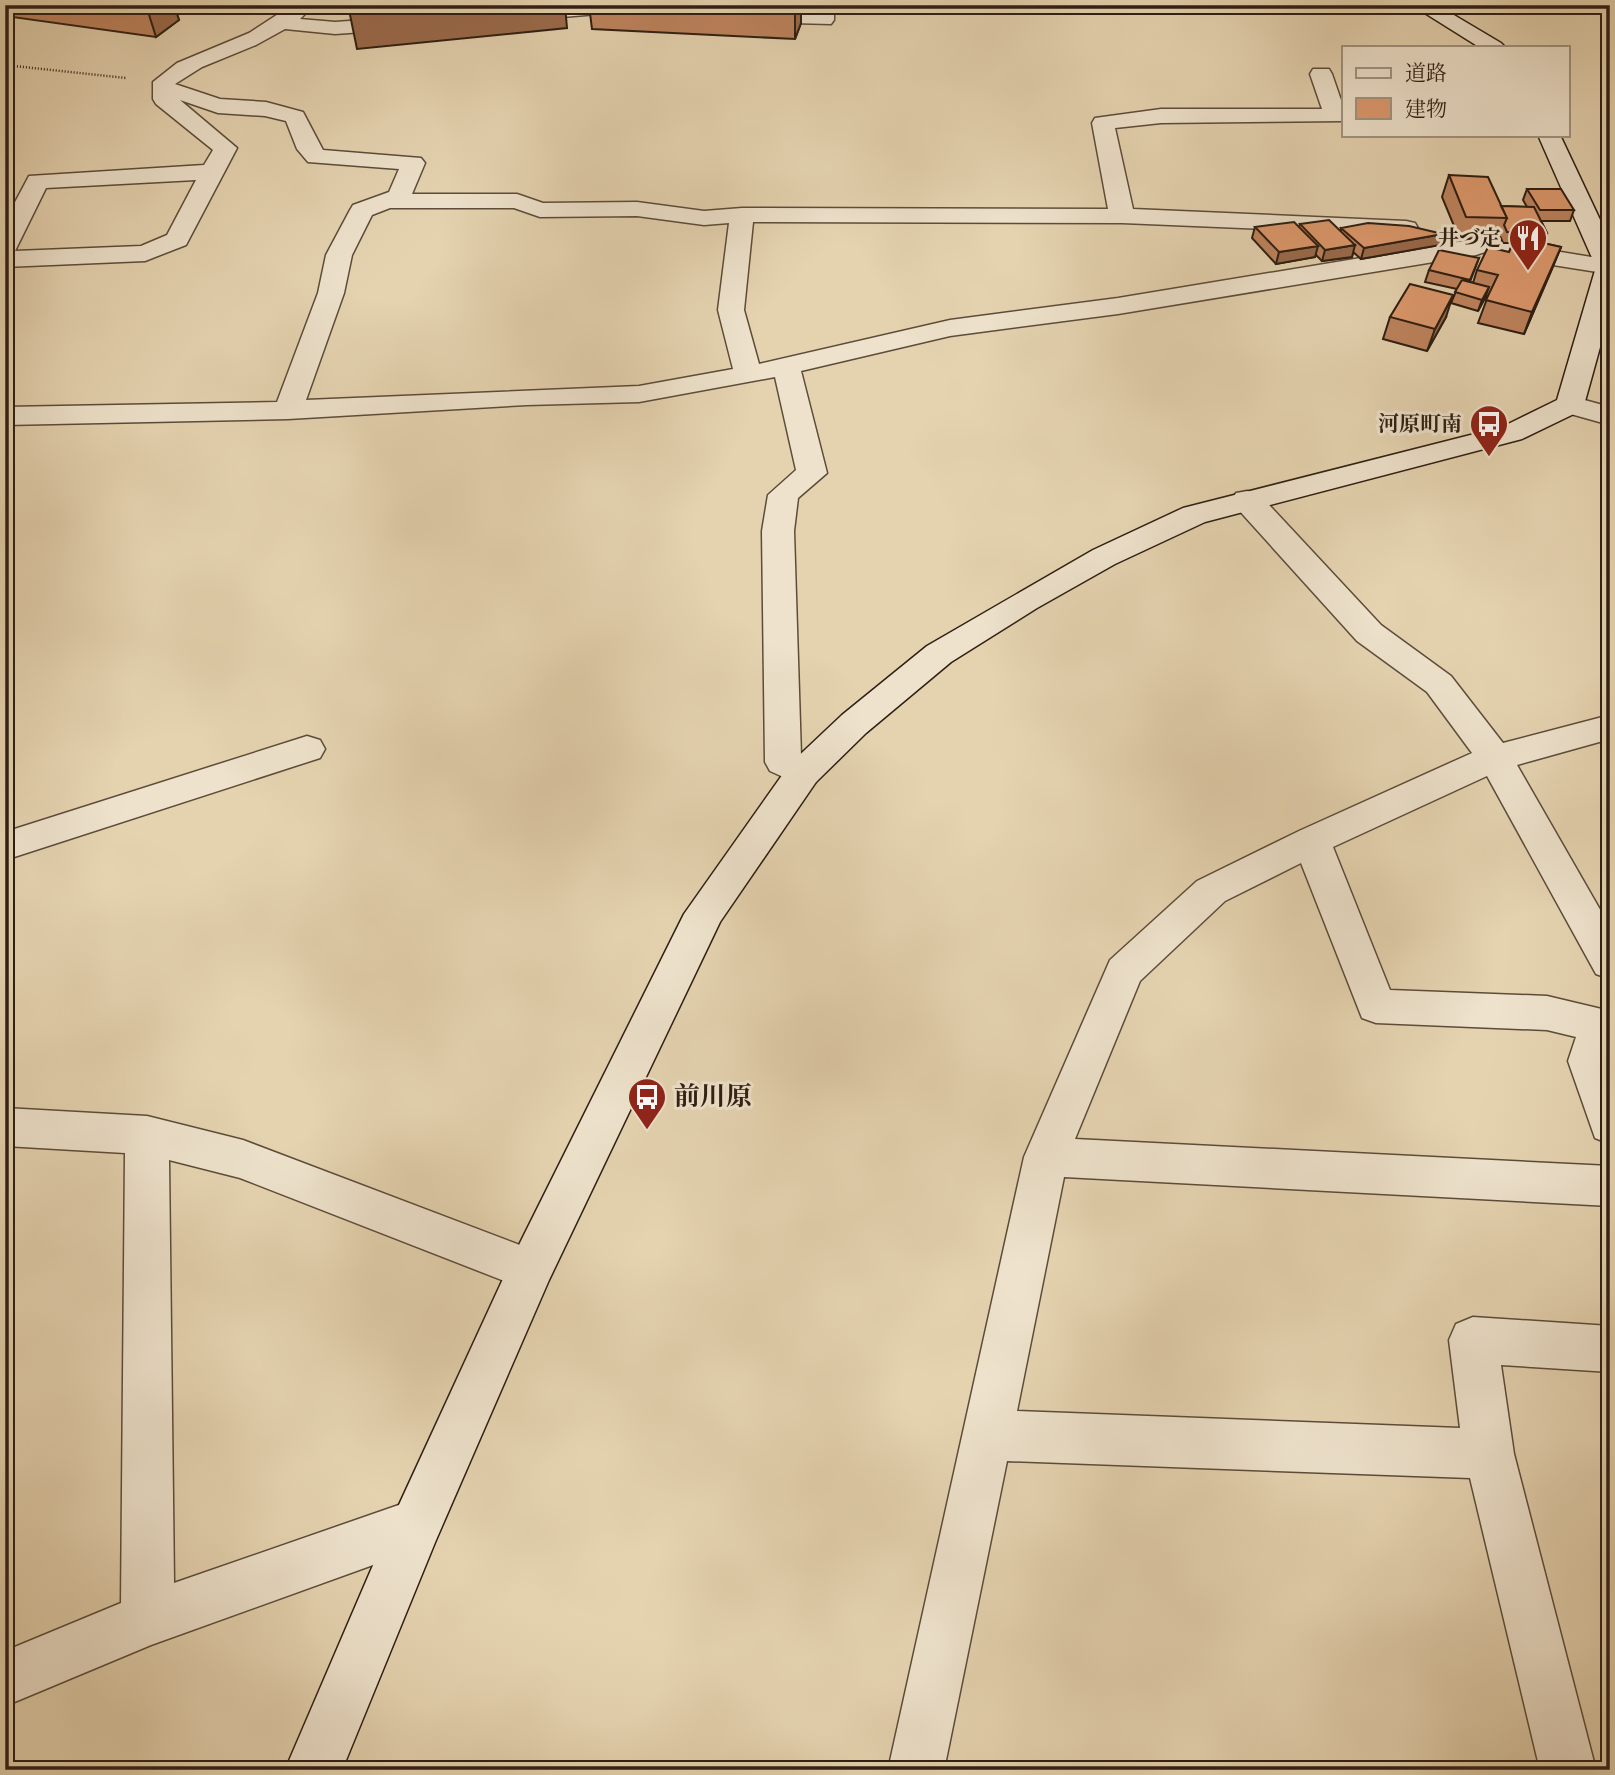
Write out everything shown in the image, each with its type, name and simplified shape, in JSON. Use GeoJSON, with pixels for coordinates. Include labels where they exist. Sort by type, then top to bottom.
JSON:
{"type":"FeatureCollection","features":[{"type":"Feature","properties":{"kind":"street"},"geometry":{"type":"LineString","coordinates":[[5,259],[145,253],[177,240],[225,148],[164,99],[164,85],[183,65],[250,41],[282,23],[304,5]]}},
{"type":"Feature","properties":{"kind":"street"},"geometry":{"type":"LineString","coordinates":[[731,15],[824,20],[824,5]]}},
{"type":"Feature","properties":{"kind":"street"},"geometry":{"type":"LineString","coordinates":[[1422,5],[1492,46]]}},
{"type":"Feature","properties":{"kind":"street"},"geometry":{"type":"LineString","coordinates":[[487,17],[598,8],[664,12]]}},
{"type":"Feature","properties":{"kind":"street"},"geometry":{"type":"LineString","coordinates":[[282,23],[335,28],[432,21]]}},
{"type":"Feature","properties":{"kind":"street"},"geometry":{"type":"LineString","coordinates":[[1122,216],[1103,123],[1161,116],[1335,116],[1321,74]]}},
{"type":"Feature","properties":{"kind":"street"},"geometry":{"type":"LineString","coordinates":[[164,85],[218,106],[266,109],[295,117],[309,149],[316,157],[413,163],[398,197],[362,210],[339,255],[331,293],[288,410]]}},
{"type":"Feature","properties":{"kind":"street"},"geometry":{"type":"LineString","coordinates":[[1549,136],[1610,267],[1570,405]]}},
{"type":"Feature","properties":{"kind":"street"},"geometry":{"type":"LineString","coordinates":[[5,247],[37,181],[213,172]]}},
{"type":"Feature","properties":{"kind":"street"},"geometry":{"type":"LineString","coordinates":[[388,201],[516,201],[540,210],[637,209],[704,218],[742,215],[1122,216],[1414,229],[1476,247],[1610,267]]}},
{"type":"Feature","properties":{"kind":"street"},"geometry":{"type":"LineString","coordinates":[[742,215],[731,310],[748,375]]}},
{"type":"Feature","properties":{"kind":"street"},"geometry":{"type":"LineString","coordinates":[[5,416],[288,410],[527,397],[639,394],[748,375],[950,327],[1118,306],[1476,247]]}},
{"type":"Feature","properties":{"kind":"street"},"geometry":{"type":"LineString","coordinates":[[786,365],[812,473],[783,495],[778,531],[783,762],[803,773]]}},
{"type":"Feature","properties":{"kind":"street"},"geometry":{"type":"LineString","coordinates":[[313,1770],[416,1525],[530,1270],[704,914],[803,773],[854,724],[939,654],[1104,557],[1195,515],[1512,433],[1570,405],[1610,416]]}},
{"type":"Feature","properties":{"kind":"street"},"geometry":{"type":"LineString","coordinates":[[1247,500],[1370,633],[1439,684],[1495,758],[1610,963]]}},
{"type":"Feature","properties":{"kind":"street"},"geometry":{"type":"LineString","coordinates":[[916,1770],[1046,1157],[1124,971],[1211,891],[1312,841],[1495,758],[1610,727]]}},
{"type":"Feature","properties":{"kind":"street"},"geometry":{"type":"LineString","coordinates":[[5,846],[307,749]]}},
{"type":"Feature","properties":{"kind":"street"},"geometry":{"type":"LineString","coordinates":[[1312,841],[1377,1006],[1547,1013],[1605,1027],[1589,1061],[1610,1125]]}},
{"type":"Feature","properties":{"kind":"street"},"geometry":{"type":"LineString","coordinates":[[5,1127],[147,1135],[243,1159],[530,1270]]}},
{"type":"Feature","properties":{"kind":"street"},"geometry":{"type":"LineString","coordinates":[[147,1135],[148,1619]]}},
{"type":"Feature","properties":{"kind":"street"},"geometry":{"type":"LineString","coordinates":[[1046,1157],[1610,1186]]}},
{"type":"Feature","properties":{"kind":"street"},"geometry":{"type":"LineString","coordinates":[[1568,1770],[1489,1454],[1473,1340],[1610,1349]]}},
{"type":"Feature","properties":{"kind":"street"},"geometry":{"type":"LineString","coordinates":[[986,1435],[1489,1454]]}},
{"type":"Feature","properties":{"kind":"street"},"geometry":{"type":"LineString","coordinates":[[5,1679],[148,1619],[416,1525]]}},
{"type":"Feature","properties":{"kind":"path"},"geometry":{"type":"LineString","coordinates":[[5,65],[164,85]]}},
{"type":"Feature","properties":{"kind":"building"},"geometry":{"type":"Polygon","coordinates":[[[1449,175],[1488,177],[1507,218],[1466,217],[1449,175]]]}},
{"type":"Feature","properties":{"kind":"building"},"geometry":{"type":"Polygon","coordinates":[[[1527,189],[1561,189],[1574,210],[1540,210],[1527,189]]]}},
{"type":"Feature","properties":{"kind":"building"},"geometry":{"type":"Polygon","coordinates":[[[1501,206],[1534,207],[1547,233],[1507,232],[1504,225],[1507,218],[1501,206]]]}},
{"type":"Feature","properties":{"kind":"building"},"geometry":{"type":"Polygon","coordinates":[[[1329,220],[1355,245],[1325,250],[1300,224],[1329,220]]]}},
{"type":"Feature","properties":{"kind":"building"},"geometry":{"type":"Polygon","coordinates":[[[1294,222],[1318,246],[1279,252],[1255,227],[1294,222]]]}},
{"type":"Feature","properties":{"kind":"building"},"geometry":{"type":"Polygon","coordinates":[[[1368,223],[1409,226],[1443,234],[1364,248],[1341,228],[1368,223]]]}},
{"type":"Feature","properties":{"kind":"building"},"geometry":{"type":"Polygon","coordinates":[[[1516,237],[1561,247],[1532,312],[1486,300],[1498,275],[1477,270],[1488,247],[1509,252],[1516,237]]]}},
{"type":"Feature","properties":{"kind":"building"},"geometry":{"type":"Polygon","coordinates":[[[1439,250],[1479,258],[1470,280],[1429,270],[1439,250]]]}},
{"type":"Feature","properties":{"kind":"building"},"geometry":{"type":"Polygon","coordinates":[[[1462,280],[1489,287],[1482,300],[1455,292],[1462,280]]]}},
{"type":"Feature","properties":{"kind":"building"},"geometry":{"type":"Polygon","coordinates":[[[1410,284],[1453,295],[1435,329],[1390,317],[1410,284]]]}},
{"type":"Feature","properties":{"kind":"place","name":"井づ定"},"geometry":{"type":"Point","coordinates":[1528,272]}},
{"type":"Feature","properties":{"kind":"place","name":"河原町南"},"geometry":{"type":"Point","coordinates":[1489,458]}},
{"type":"Feature","properties":{"kind":"place","name":"前川原"},"geometry":{"type":"Point","coordinates":[647,1131]}}]}
